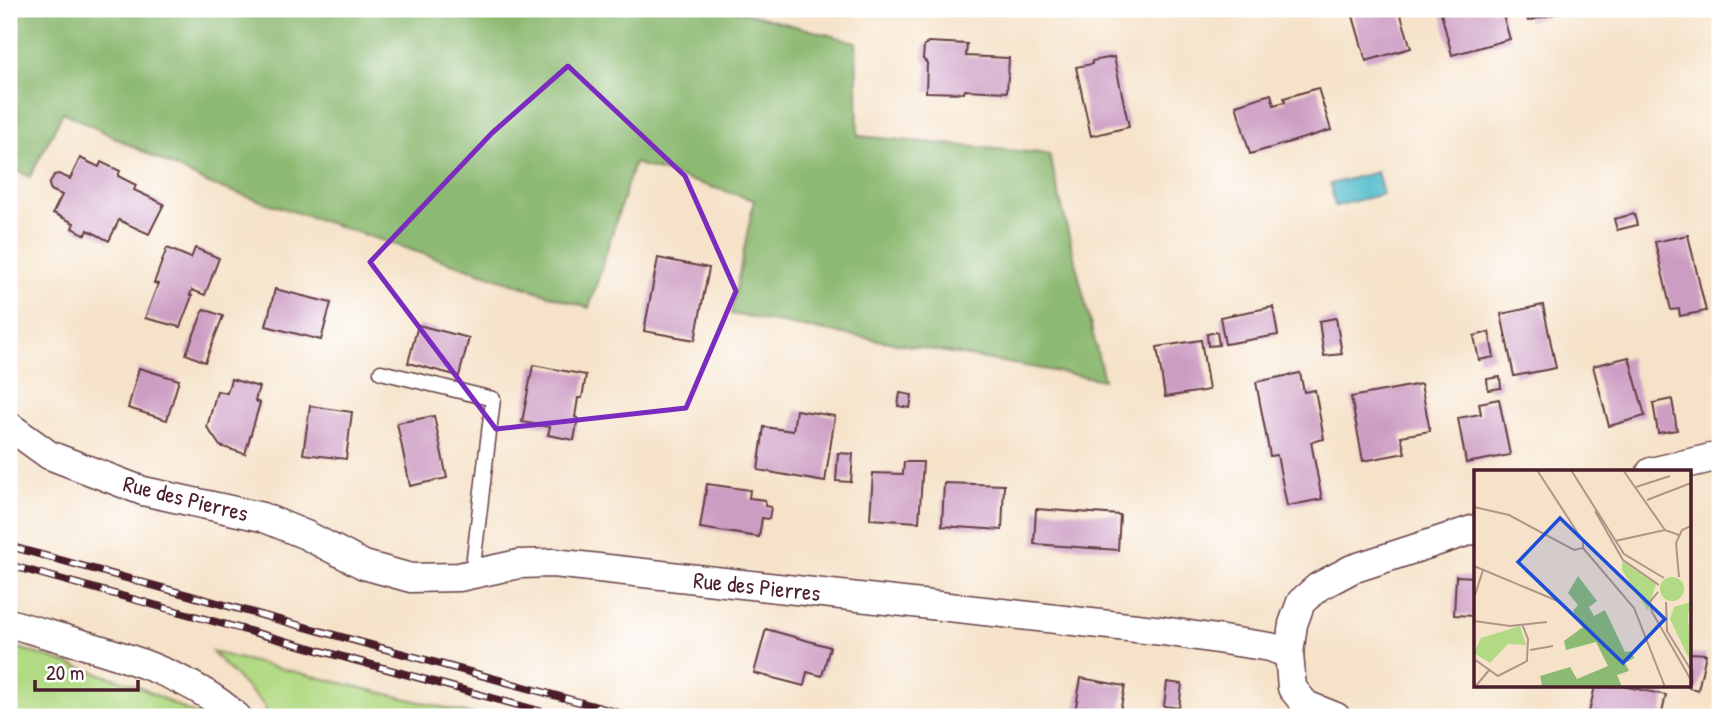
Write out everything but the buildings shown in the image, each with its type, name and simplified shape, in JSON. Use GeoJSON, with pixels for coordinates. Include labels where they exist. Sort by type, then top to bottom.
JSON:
{"type":"FeatureCollection","features":[{"type":"Feature","properties":{"kind":"street","name":"Rue des Pierres"},"geometry":{"type":"LineString","coordinates":[[9,426],[49,455],[142,491],[262,517],[306,535],[364,565],[411,578],[459,577],[519,564],[554,563],[1163,631],[1270,647],[1289,654]]}},
{"type":"Feature","properties":{"kind":"street"},"geometry":{"type":"LineString","coordinates":[[1660,470],[1720,456]]}},
{"type":"Feature","properties":{"kind":"street"},"geometry":{"type":"LineString","coordinates":[[1336,717],[1306,705],[1292,688],[1289,654],[1293,624],[1301,602],[1318,587],[1352,569],[1474,529]]}},
{"type":"Feature","properties":{"kind":"street"},"geometry":{"type":"LineString","coordinates":[[9,624],[163,672],[207,694],[237,717]]}},
{"type":"Feature","properties":{"kind":"lane"},"geometry":{"type":"LineString","coordinates":[[381,372],[493,399],[472,574]]}},
{"type":"Feature","properties":{"kind":"highlighted area"},"geometry":{"type":"Polygon","coordinates":[[[568,66],[685,176],[736,291],[686,408],[496,429],[370,262],[492,133],[568,66]]]}},
{"type":"Feature","properties":{"kind":"green space"},"geometry":{"type":"Polygon","coordinates":[[[9,9],[730,9],[856,42],[858,136],[1049,154],[1104,380],[731,314],[754,200],[634,163],[589,308],[209,184],[63,112],[30,177],[9,167],[9,9]]]}},
{"type":"Feature","properties":{"kind":"green space"},"geometry":{"type":"Polygon","coordinates":[[[9,645],[135,685],[200,717],[17,717],[9,708],[9,645]]]}},
{"type":"Feature","properties":{"kind":"green space"},"geometry":{"type":"Polygon","coordinates":[[[212,652],[483,717],[269,717],[263,704],[212,652]]]}},
{"type":"Feature","properties":{"kind":"water"},"geometry":{"type":"Polygon","coordinates":[[[1377,172],[1383,194],[1335,206],[1330,184],[1377,172]]]}},
{"type":"Feature","properties":{"kind":"railway"},"geometry":{"type":"LineString","coordinates":[[9,546],[634,717]]}},
{"type":"Feature","properties":{"kind":"railway"},"geometry":{"type":"LineString","coordinates":[[9,565],[561,717]]}}]}
